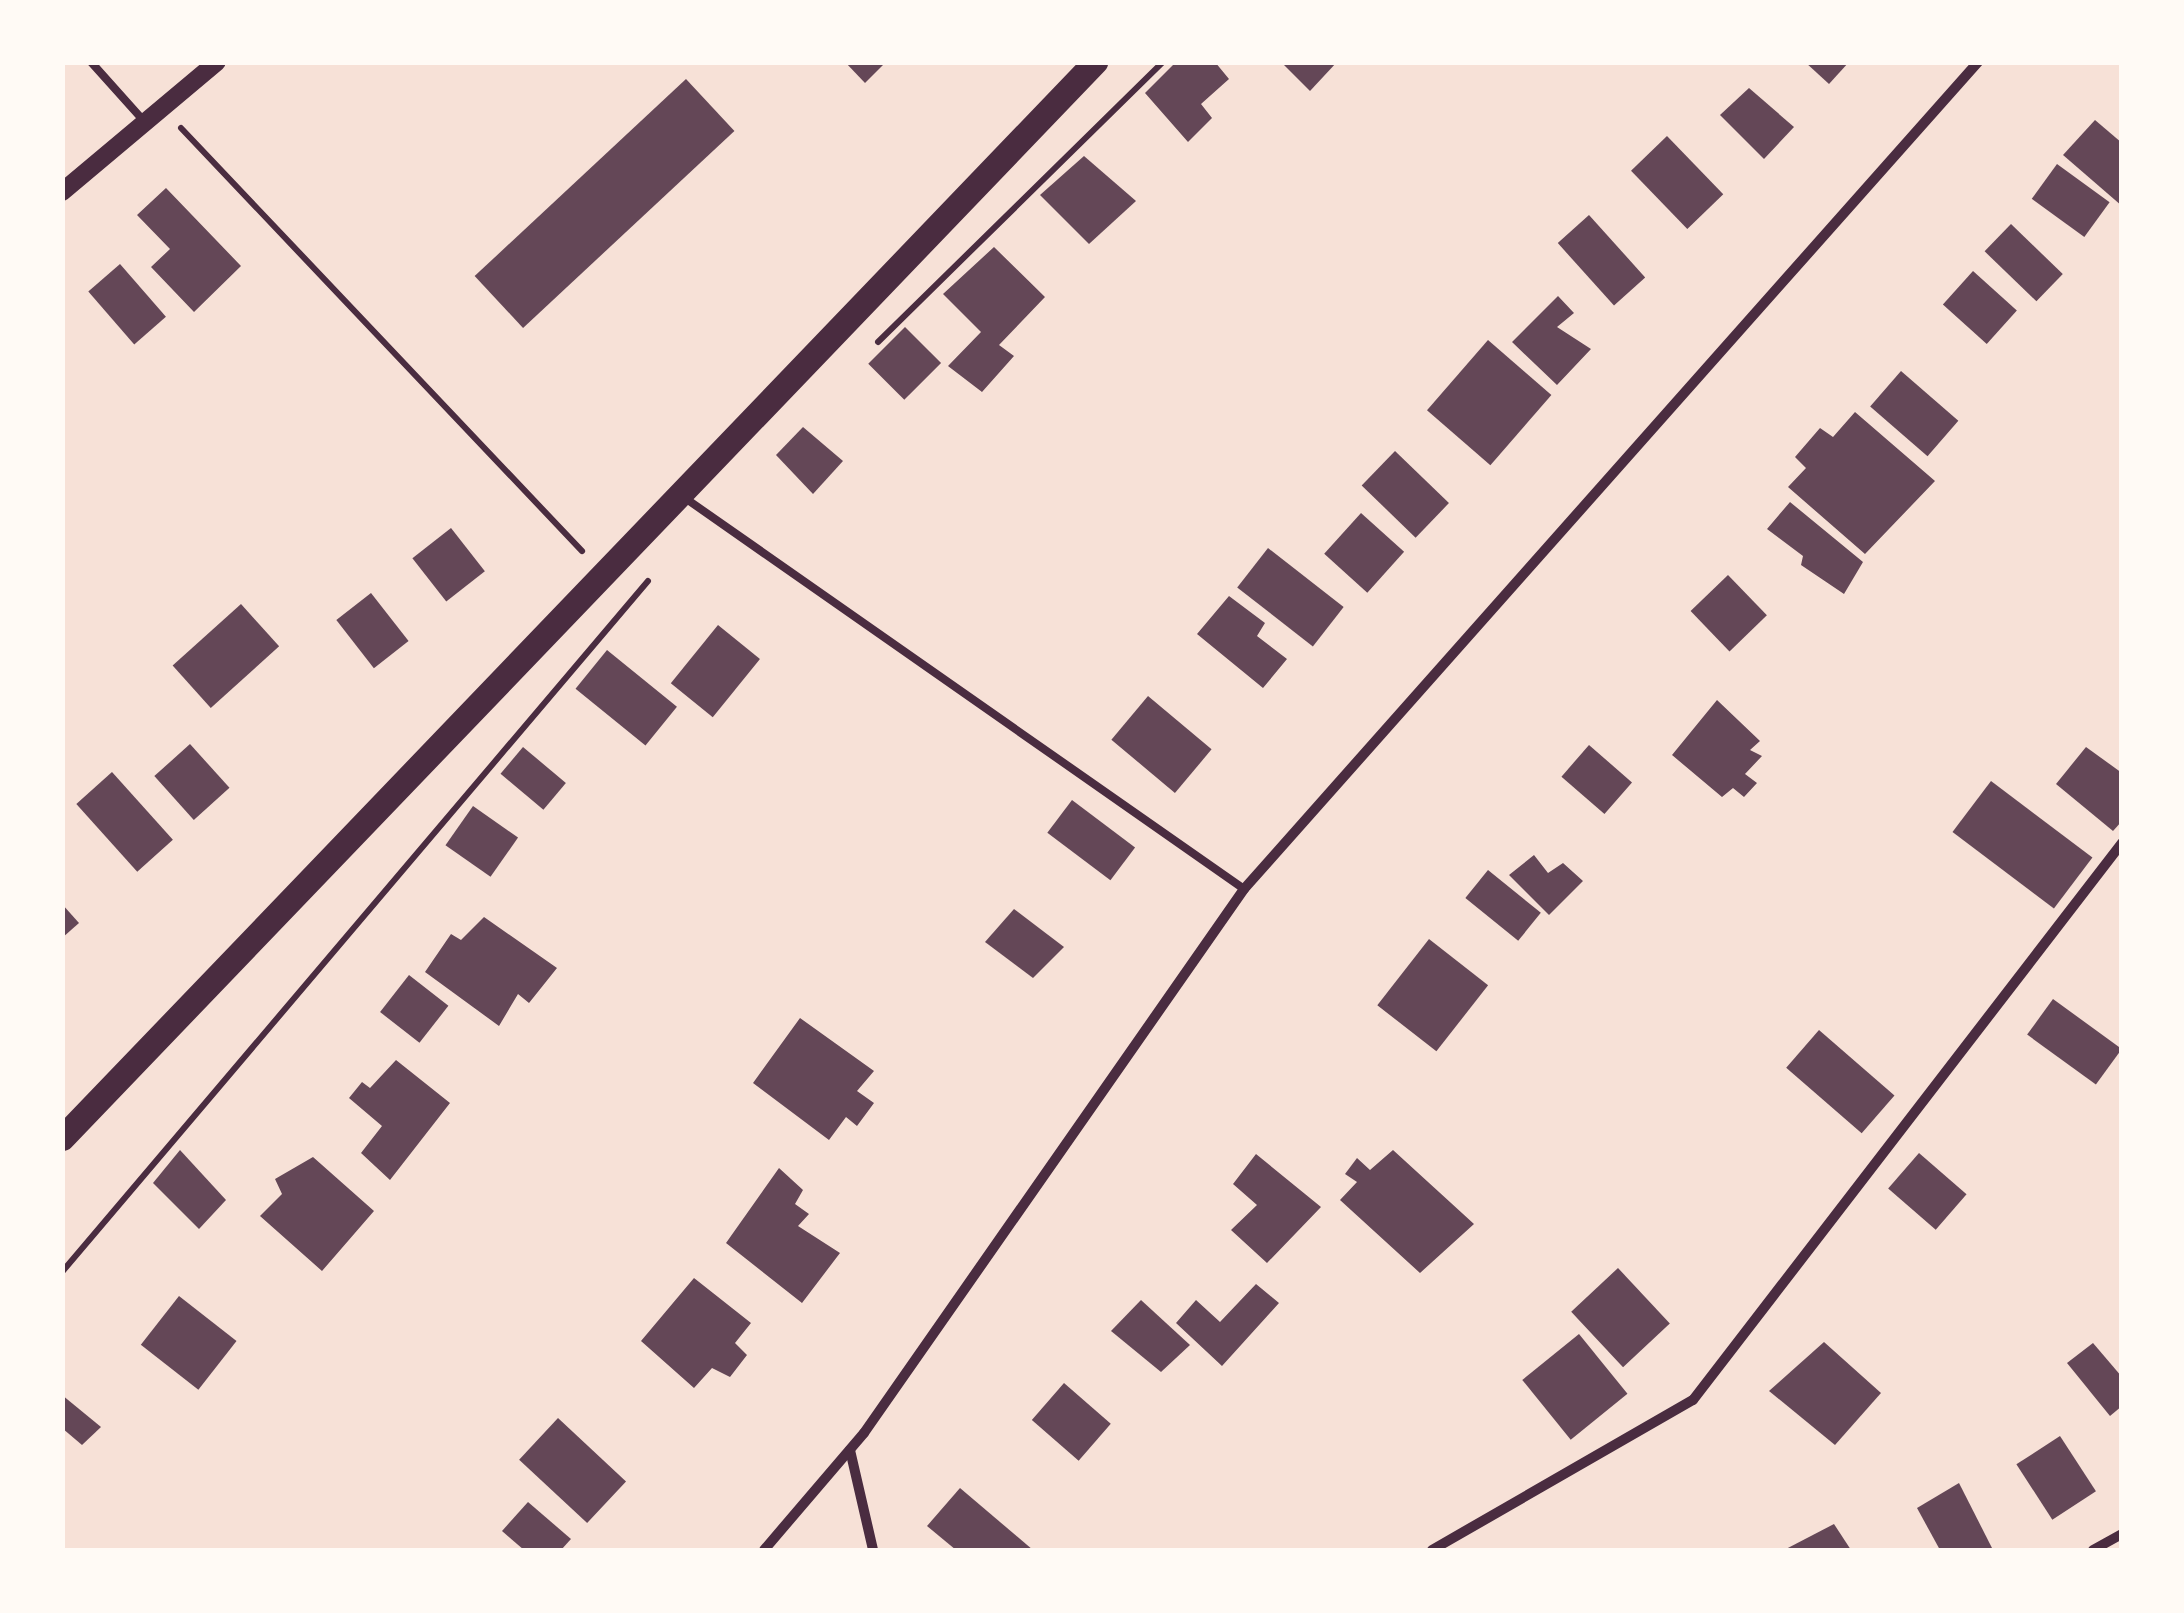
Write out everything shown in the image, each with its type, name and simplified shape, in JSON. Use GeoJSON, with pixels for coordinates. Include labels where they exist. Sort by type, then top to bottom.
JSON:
{"type":"FeatureCollection","features":[{"type":"Feature","properties":{"kind":"main road"},"geometry":{"type":"LineString","coordinates":[[62,1138],[677,493],[1096,62]]}},
{"type":"Feature","properties":{"kind":"street"},"geometry":{"type":"LineString","coordinates":[[62,192],[217,62]]}},
{"type":"Feature","properties":{"kind":"street"},"geometry":{"type":"LineString","coordinates":[[764,1550],[850,1450],[1244,889],[1978,62]]}},
{"type":"Feature","properties":{"kind":"street"},"geometry":{"type":"LineString","coordinates":[[1432,1550],[1693,1400],[2122,842]]}},
{"type":"Feature","properties":{"kind":"street"},"geometry":{"type":"LineString","coordinates":[[850,1450],[873,1550]]}},
{"type":"Feature","properties":{"kind":"street"},"geometry":{"type":"LineString","coordinates":[[2093,1550],[2122,1534]]}},
{"type":"Feature","properties":{"kind":"lane"},"geometry":{"type":"LineString","coordinates":[[91,62],[146,124]]}},
{"type":"Feature","properties":{"kind":"lane"},"geometry":{"type":"LineString","coordinates":[[677,493],[1244,889]]}},
{"type":"Feature","properties":{"kind":"path"},"geometry":{"type":"LineString","coordinates":[[876,344],[1163,62]]}},
{"type":"Feature","properties":{"kind":"path"},"geometry":{"type":"LineString","coordinates":[[163,109],[590,561]]}},
{"type":"Feature","properties":{"kind":"path"},"geometry":{"type":"LineString","coordinates":[[62,1272],[652,576]]}},
{"type":"Feature","properties":{"kind":"path"},"geometry":{"type":"LineString","coordinates":[[617,589],[631,603]]}},
{"type":"Feature","properties":{"kind":"building"},"geometry":{"type":"Polygon","coordinates":[[[845,62],[886,62],[865,83],[845,62]]]}},
{"type":"Feature","properties":{"kind":"building"},"geometry":{"type":"Polygon","coordinates":[[[1176,62],[1215,62],[1229,79],[1201,104],[1212,118],[1188,142],[1145,93],[1176,62]]]}},
{"type":"Feature","properties":{"kind":"building"},"geometry":{"type":"Polygon","coordinates":[[[1281,62],[1337,62],[1310,91],[1281,62]]]}},
{"type":"Feature","properties":{"kind":"building"},"geometry":{"type":"Polygon","coordinates":[[[1805,62],[1849,62],[1829,84],[1805,62]]]}},
{"type":"Feature","properties":{"kind":"building"},"geometry":{"type":"Polygon","coordinates":[[[686,79],[734,131],[523,328],[475,276],[686,79]]]}},
{"type":"Feature","properties":{"kind":"building"},"geometry":{"type":"Polygon","coordinates":[[[1749,88],[1794,127],[1764,159],[1720,115],[1749,88]]]}},
{"type":"Feature","properties":{"kind":"building"},"geometry":{"type":"Polygon","coordinates":[[[2095,120],[2122,143],[2122,206],[2063,155],[2095,120]]]}},
{"type":"Feature","properties":{"kind":"building"},"geometry":{"type":"Polygon","coordinates":[[[1667,136],[1723,194],[1687,229],[1631,171],[1667,136]]]}},
{"type":"Feature","properties":{"kind":"building"},"geometry":{"type":"Polygon","coordinates":[[[1084,156],[1136,201],[1089,244],[1040,195],[1084,156]]]}},
{"type":"Feature","properties":{"kind":"building"},"geometry":{"type":"Polygon","coordinates":[[[2057,164],[2110,202],[2084,237],[2032,199],[2057,164]]]}},
{"type":"Feature","properties":{"kind":"building"},"geometry":{"type":"Polygon","coordinates":[[[166,188],[241,266],[194,312],[151,267],[170,249],[137,215],[166,188]]]}},
{"type":"Feature","properties":{"kind":"building"},"geometry":{"type":"Polygon","coordinates":[[[1589,215],[1645,277],[1614,306],[1558,243],[1589,215]]]}},
{"type":"Feature","properties":{"kind":"building"},"geometry":{"type":"Polygon","coordinates":[[[2011,224],[2063,274],[2036,301],[1985,251],[2011,224]]]}},
{"type":"Feature","properties":{"kind":"building"},"geometry":{"type":"Polygon","coordinates":[[[994,247],[1045,297],[999,345],[1014,356],[982,392],[948,366],[981,332],[943,294],[994,247]]]}},
{"type":"Feature","properties":{"kind":"building"},"geometry":{"type":"Polygon","coordinates":[[[120,264],[166,317],[134,344],[88,292],[120,264]]]}},
{"type":"Feature","properties":{"kind":"building"},"geometry":{"type":"Polygon","coordinates":[[[1973,271],[2017,310],[1987,344],[1943,304],[1973,271]]]}},
{"type":"Feature","properties":{"kind":"building"},"geometry":{"type":"Polygon","coordinates":[[[1558,296],[1574,313],[1557,327],[1591,349],[1557,385],[1512,342],[1558,296]]]}},
{"type":"Feature","properties":{"kind":"building"},"geometry":{"type":"Polygon","coordinates":[[[905,327],[941,363],[904,400],[868,364],[905,327]]]}},
{"type":"Feature","properties":{"kind":"building"},"geometry":{"type":"Polygon","coordinates":[[[1488,340],[1551,395],[1490,465],[1427,410],[1488,340]]]}},
{"type":"Feature","properties":{"kind":"building"},"geometry":{"type":"Polygon","coordinates":[[[1901,371],[1958,421],[1928,456],[1870,406],[1901,371]]]}},
{"type":"Feature","properties":{"kind":"building"},"geometry":{"type":"Polygon","coordinates":[[[1855,412],[1935,481],[1865,554],[1788,487],[1806,468],[1795,457],[1820,428],[1833,437],[1855,412]]]}},
{"type":"Feature","properties":{"kind":"building"},"geometry":{"type":"Polygon","coordinates":[[[803,427],[843,461],[813,494],[776,455],[803,427]]]}},
{"type":"Feature","properties":{"kind":"building"},"geometry":{"type":"Polygon","coordinates":[[[1395,451],[1449,503],[1416,538],[1362,486],[1395,451]]]}},
{"type":"Feature","properties":{"kind":"building"},"geometry":{"type":"Polygon","coordinates":[[[1790,502],[1863,562],[1844,594],[1801,565],[1803,556],[1767,529],[1790,502]]]}},
{"type":"Feature","properties":{"kind":"building"},"geometry":{"type":"Polygon","coordinates":[[[1361,513],[1404,552],[1367,593],[1324,554],[1361,513]]]}},
{"type":"Feature","properties":{"kind":"building"},"geometry":{"type":"Polygon","coordinates":[[[451,528],[485,571],[446,602],[412,558],[451,528]]]}},
{"type":"Feature","properties":{"kind":"building"},"geometry":{"type":"Polygon","coordinates":[[[1268,548],[1344,607],[1313,647],[1237,587],[1268,548]]]}},
{"type":"Feature","properties":{"kind":"building"},"geometry":{"type":"Polygon","coordinates":[[[1728,575],[1767,615],[1729,651],[1691,611],[1728,575]]]}},
{"type":"Feature","properties":{"kind":"building"},"geometry":{"type":"Polygon","coordinates":[[[371,593],[409,641],[374,668],[336,620],[371,593]]]}},
{"type":"Feature","properties":{"kind":"building"},"geometry":{"type":"Polygon","coordinates":[[[1229,596],[1265,623],[1257,636],[1287,659],[1263,688],[1197,634],[1229,596]]]}},
{"type":"Feature","properties":{"kind":"building"},"geometry":{"type":"Polygon","coordinates":[[[241,604],[279,646],[211,708],[173,666],[241,604]]]}},
{"type":"Feature","properties":{"kind":"building"},"geometry":{"type":"Polygon","coordinates":[[[718,625],[760,659],[713,717],[671,683],[718,625]]]}},
{"type":"Feature","properties":{"kind":"building"},"geometry":{"type":"Polygon","coordinates":[[[607,650],[677,707],[645,745],[576,689],[607,650]]]}},
{"type":"Feature","properties":{"kind":"building"},"geometry":{"type":"Polygon","coordinates":[[[1148,696],[1212,749],[1175,793],[1111,740],[1148,696]]]}},
{"type":"Feature","properties":{"kind":"building"},"geometry":{"type":"Polygon","coordinates":[[[1717,700],[1760,741],[1750,750],[1762,756],[1745,774],[1757,783],[1744,797],[1733,788],[1722,797],[1672,755],[1717,700]]]}},
{"type":"Feature","properties":{"kind":"building"},"geometry":{"type":"Polygon","coordinates":[[[190,744],[229,788],[194,820],[154,776],[190,744]]]}},
{"type":"Feature","properties":{"kind":"building"},"geometry":{"type":"Polygon","coordinates":[[[1589,745],[1632,782],[1604,814],[1561,777],[1589,745]]]}},
{"type":"Feature","properties":{"kind":"building"},"geometry":{"type":"Polygon","coordinates":[[[523,747],[566,783],[543,810],[501,774],[523,747]]]}},
{"type":"Feature","properties":{"kind":"building"},"geometry":{"type":"Polygon","coordinates":[[[2086,747],[2122,773],[2122,821],[2113,831],[2056,784],[2086,747]]]}},
{"type":"Feature","properties":{"kind":"building"},"geometry":{"type":"Polygon","coordinates":[[[112,772],[173,840],[137,872],[76,804],[112,772]]]}},
{"type":"Feature","properties":{"kind":"building"},"geometry":{"type":"Polygon","coordinates":[[[1991,781],[2092,857],[2054,909],[1952,832],[1991,781]]]}},
{"type":"Feature","properties":{"kind":"building"},"geometry":{"type":"Polygon","coordinates":[[[1072,800],[1135,848],[1110,880],[1047,833],[1072,800]]]}},
{"type":"Feature","properties":{"kind":"building"},"geometry":{"type":"Polygon","coordinates":[[[473,806],[518,838],[491,877],[445,845],[473,806]]]}},
{"type":"Feature","properties":{"kind":"building"},"geometry":{"type":"Polygon","coordinates":[[[1534,855],[1548,873],[1563,863],[1583,881],[1549,915],[1509,875],[1534,855]]]}},
{"type":"Feature","properties":{"kind":"building"},"geometry":{"type":"Polygon","coordinates":[[[1488,870],[1541,913],[1518,941],[1465,898],[1488,870]]]}},
{"type":"Feature","properties":{"kind":"building"},"geometry":{"type":"Polygon","coordinates":[[[62,904],[79,923],[62,938],[62,904]]]}},
{"type":"Feature","properties":{"kind":"building"},"geometry":{"type":"Polygon","coordinates":[[[1014,909],[1064,947],[1033,978],[985,942],[1014,909]]]}},
{"type":"Feature","properties":{"kind":"building"},"geometry":{"type":"Polygon","coordinates":[[[484,917],[557,968],[529,1003],[518,994],[499,1026],[425,972],[451,934],[461,940],[484,917]]]}},
{"type":"Feature","properties":{"kind":"building"},"geometry":{"type":"Polygon","coordinates":[[[1429,939],[1488,985],[1436,1051],[1377,1005],[1429,939]]]}},
{"type":"Feature","properties":{"kind":"building"},"geometry":{"type":"Polygon","coordinates":[[[409,975],[448,1006],[419,1043],[380,1012],[409,975]]]}},
{"type":"Feature","properties":{"kind":"building"},"geometry":{"type":"Polygon","coordinates":[[[2053,999],[2122,1049],[2096,1085],[2027,1035],[2053,999]]]}},
{"type":"Feature","properties":{"kind":"building"},"geometry":{"type":"Polygon","coordinates":[[[800,1018],[874,1071],[857,1091],[874,1103],[857,1126],[846,1117],[829,1140],[753,1083],[800,1018]]]}},
{"type":"Feature","properties":{"kind":"building"},"geometry":{"type":"Polygon","coordinates":[[[1819,1030],[1894,1096],[1862,1133],[1786,1068],[1819,1030]]]}},
{"type":"Feature","properties":{"kind":"building"},"geometry":{"type":"Polygon","coordinates":[[[396,1060],[450,1103],[390,1180],[361,1153],[382,1126],[349,1098],[362,1082],[370,1088],[396,1060]]]}},
{"type":"Feature","properties":{"kind":"building"},"geometry":{"type":"Polygon","coordinates":[[[180,1150],[226,1200],[199,1229],[153,1183],[180,1150]]]}},
{"type":"Feature","properties":{"kind":"building"},"geometry":{"type":"Polygon","coordinates":[[[1393,1150],[1474,1224],[1420,1273],[1340,1200],[1357,1182],[1345,1174],[1357,1158],[1370,1170],[1393,1150]]]}},
{"type":"Feature","properties":{"kind":"building"},"geometry":{"type":"Polygon","coordinates":[[[1919,1153],[1967,1194],[1936,1230],[1888,1188],[1919,1153]]]}},
{"type":"Feature","properties":{"kind":"building"},"geometry":{"type":"Polygon","coordinates":[[[1256,1154],[1321,1207],[1267,1263],[1231,1230],[1257,1205],[1233,1184],[1256,1154]]]}},
{"type":"Feature","properties":{"kind":"building"},"geometry":{"type":"Polygon","coordinates":[[[313,1157],[374,1211],[322,1271],[260,1216],[282,1194],[275,1179],[313,1157]]]}},
{"type":"Feature","properties":{"kind":"building"},"geometry":{"type":"Polygon","coordinates":[[[779,1168],[803,1190],[795,1204],[809,1214],[798,1226],[840,1253],[802,1303],[726,1243],[779,1168]]]}},
{"type":"Feature","properties":{"kind":"building"},"geometry":{"type":"Polygon","coordinates":[[[1618,1268],[1670,1324],[1623,1367],[1571,1312],[1618,1268]]]}},
{"type":"Feature","properties":{"kind":"building"},"geometry":{"type":"Polygon","coordinates":[[[694,1278],[751,1323],[735,1343],[747,1355],[730,1377],[712,1368],[694,1388],[641,1341],[694,1278]]]}},
{"type":"Feature","properties":{"kind":"building"},"geometry":{"type":"Polygon","coordinates":[[[1256,1284],[1279,1303],[1222,1366],[1176,1323],[1196,1300],[1220,1322],[1256,1284]]]}},
{"type":"Feature","properties":{"kind":"building"},"geometry":{"type":"Polygon","coordinates":[[[179,1296],[237,1341],[198,1390],[141,1345],[179,1296]]]}},
{"type":"Feature","properties":{"kind":"building"},"geometry":{"type":"Polygon","coordinates":[[[1141,1300],[1190,1345],[1161,1372],[1111,1331],[1141,1300]]]}},
{"type":"Feature","properties":{"kind":"building"},"geometry":{"type":"Polygon","coordinates":[[[1579,1334],[1627,1394],[1571,1440],[1522,1380],[1579,1334]]]}},
{"type":"Feature","properties":{"kind":"building"},"geometry":{"type":"Polygon","coordinates":[[[1824,1342],[1881,1393],[1835,1445],[1769,1391],[1824,1342]]]}},
{"type":"Feature","properties":{"kind":"building"},"geometry":{"type":"Polygon","coordinates":[[[2093,1343],[2122,1377],[2122,1406],[2110,1416],[2067,1363],[2093,1343]]]}},
{"type":"Feature","properties":{"kind":"building"},"geometry":{"type":"Polygon","coordinates":[[[1064,1383],[1111,1424],[1079,1461],[1032,1420],[1064,1383]]]}},
{"type":"Feature","properties":{"kind":"building"},"geometry":{"type":"Polygon","coordinates":[[[62,1395],[101,1427],[82,1445],[62,1428],[62,1395]]]}},
{"type":"Feature","properties":{"kind":"building"},"geometry":{"type":"Polygon","coordinates":[[[558,1418],[626,1481],[587,1523],[519,1460],[558,1418]]]}},
{"type":"Feature","properties":{"kind":"building"},"geometry":{"type":"Polygon","coordinates":[[[2060,1436],[2096,1491],[2052,1520],[2016,1464],[2060,1436]]]}},
{"type":"Feature","properties":{"kind":"building"},"geometry":{"type":"Polygon","coordinates":[[[1959,1483],[1992,1548],[1940,1550],[1917,1508],[1959,1483]]]}},
{"type":"Feature","properties":{"kind":"building"},"geometry":{"type":"Polygon","coordinates":[[[960,1488],[1033,1550],[956,1550],[927,1526],[960,1488]]]}},
{"type":"Feature","properties":{"kind":"building"},"geometry":{"type":"Polygon","coordinates":[[[528,1502],[571,1539],[561,1550],[524,1550],[502,1531],[528,1502]]]}},
{"type":"Feature","properties":{"kind":"building"},"geometry":{"type":"Polygon","coordinates":[[[1834,1524],[1851,1550],[1784,1550],[1834,1524]]]}}]}
